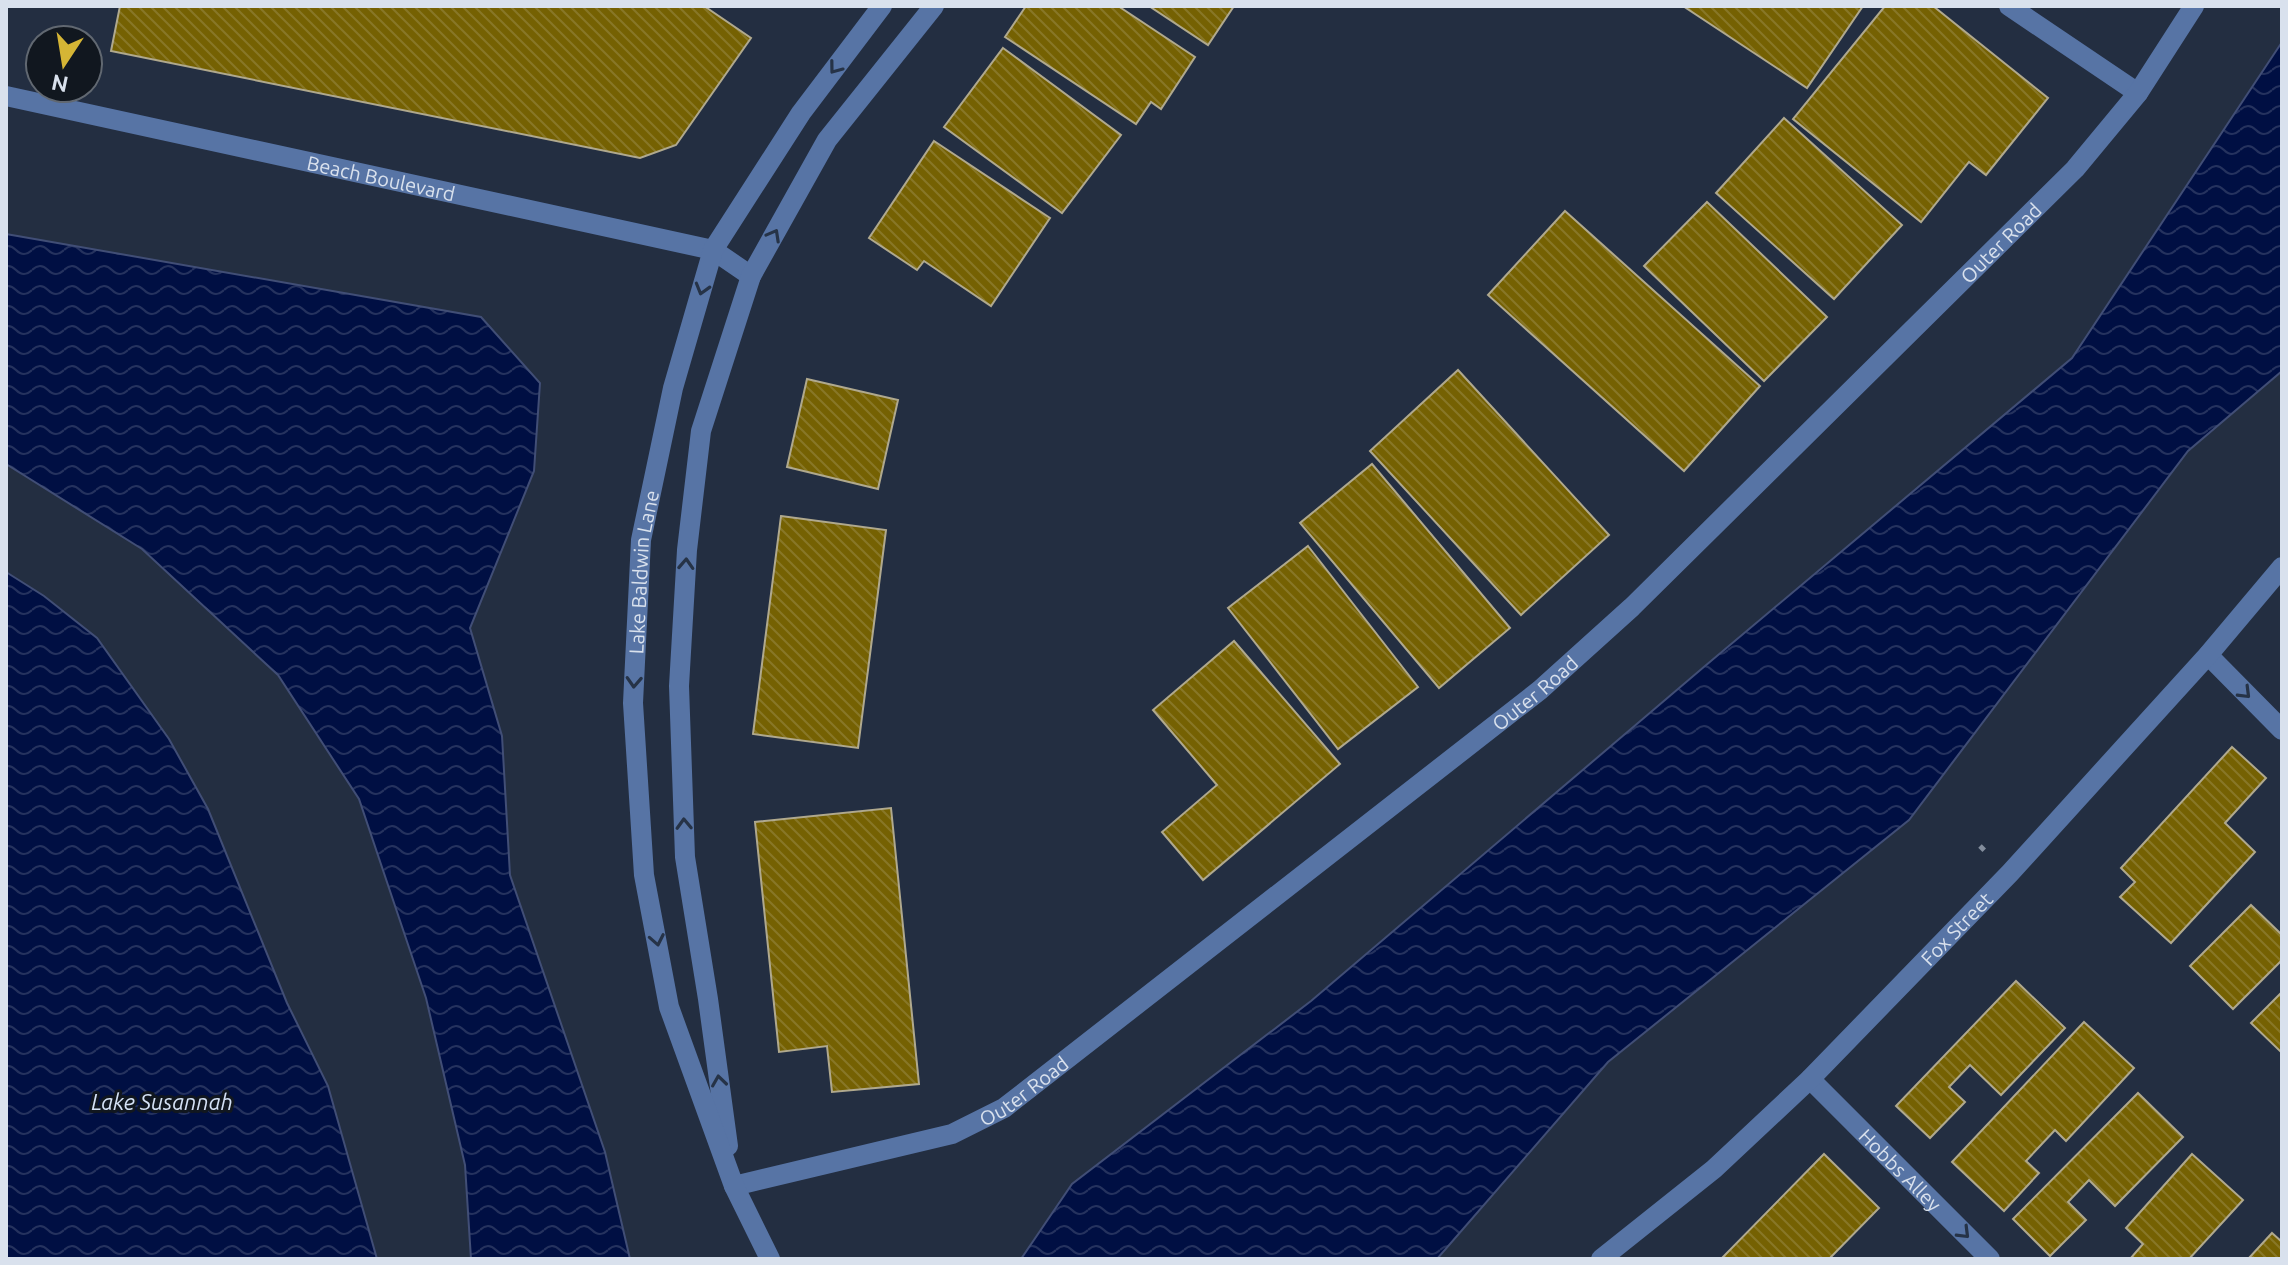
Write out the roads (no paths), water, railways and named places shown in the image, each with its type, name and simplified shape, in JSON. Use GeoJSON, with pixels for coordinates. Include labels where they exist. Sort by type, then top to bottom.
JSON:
{"type":"FeatureCollection","features":[{"type":"Feature","properties":{"kind":"street","name":"Lake Baldwin Lane"},"geometry":{"type":"LineString","coordinates":[[770,1259],[734,1186],[669,1007],[644,875],[633,703],[641,540],[673,388],[713,250],[801,113],[882,6]]}},
{"type":"Feature","properties":{"kind":"street","name":"Lake Baldwin Lane"},"geometry":{"type":"LineString","coordinates":[[734,1186],[685,857],[679,686],[687,550],[701,431],[751,276],[827,140],[934,6]]}},
{"type":"Feature","properties":{"kind":"street"},"geometry":{"type":"LineString","coordinates":[[2009,6],[2138,93]]}},
{"type":"Feature","properties":{"kind":"street","name":"Outer Road"},"geometry":{"type":"LineString","coordinates":[[734,1186],[952,1134],[1004,1108],[1540,690],[1632,607],[2075,169],[2138,93],[2194,6]]}},
{"type":"Feature","properties":{"kind":"street","name":"Beach Boulevard"},"geometry":{"type":"LineString","coordinates":[[6,96],[713,250],[751,276]]}},
{"type":"Feature","properties":{"kind":"street","name":"Fox Street"},"geometry":{"type":"LineString","coordinates":[[1601,1259],[1714,1169],[1810,1079],[2010,873],[2208,655],[2282,567]]}},
{"type":"Feature","properties":{"kind":"street"},"geometry":{"type":"LineString","coordinates":[[2208,655],[2282,730]]}},
{"type":"Feature","properties":{"kind":"street","name":"Hobbs Alley"},"geometry":{"type":"LineString","coordinates":[[1810,1079],[1990,1259]]}},
{"type":"Feature","properties":{"kind":"water"},"geometry":{"type":"Polygon","coordinates":[[[2282,42],[2282,371],[2188,451],[1909,820],[1608,1062],[1437,1259],[1021,1259],[1072,1184],[1311,1001],[2072,358],[2282,42]]]}},
{"type":"Feature","properties":{"kind":"water"},"geometry":{"type":"Polygon","coordinates":[[[6,234],[481,317],[540,383],[534,471],[470,628],[502,736],[510,875],[605,1152],[630,1259],[471,1259],[465,1165],[426,998],[359,799],[278,675],[142,549],[6,464],[6,234]]]}},
{"type":"Feature","properties":{"kind":"water","name":"Lake Susannah"},"geometry":{"type":"Polygon","coordinates":[[[6,572],[44,596],[97,638],[169,739],[208,809],[287,1003],[328,1086],[377,1259],[6,1259],[6,572]]]}}]}
